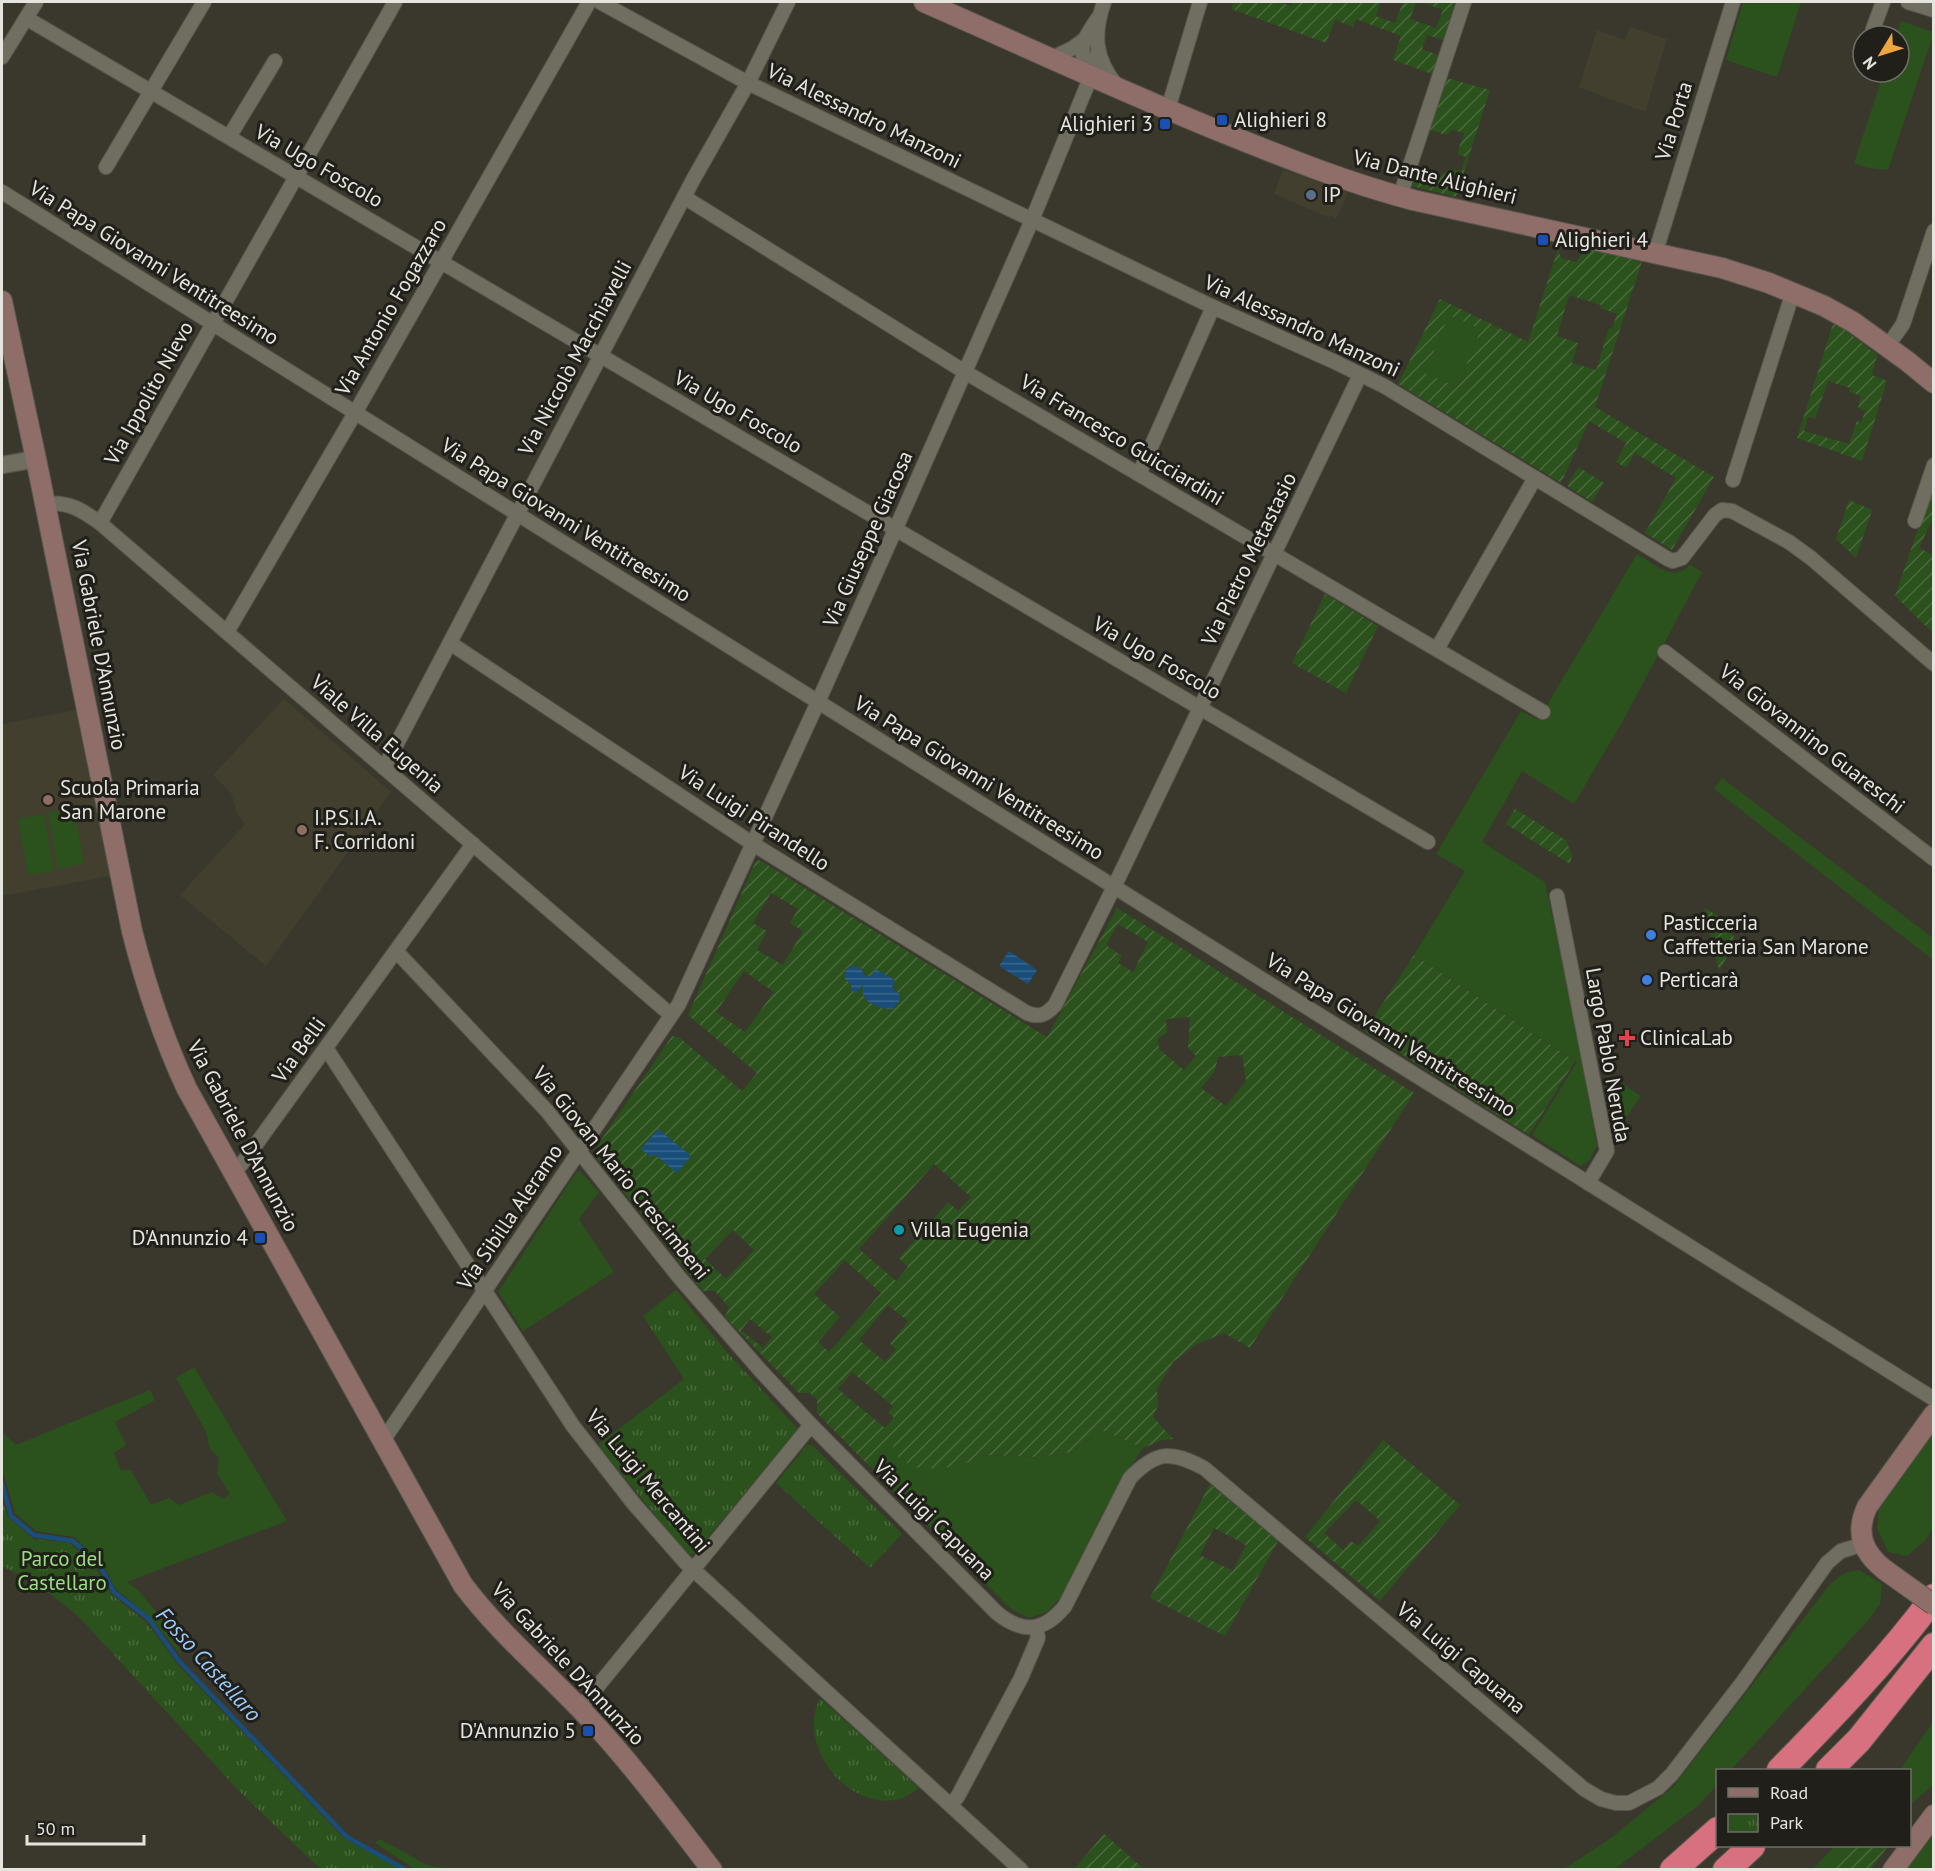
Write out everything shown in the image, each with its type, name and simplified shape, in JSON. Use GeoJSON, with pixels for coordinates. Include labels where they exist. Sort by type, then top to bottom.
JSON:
{"type":"FeatureCollection","features":[{"type":"Feature","properties":{"kind":"highway"},"geometry":{"type":"LineString","coordinates":[[1781,1769],[1834,1715],[1906,1634],[1934,1597]]}},
{"type":"Feature","properties":{"kind":"highway"},"geometry":{"type":"LineString","coordinates":[[1830,1769],[1859,1740],[1934,1646]]}},
{"type":"Feature","properties":{"kind":"highway"},"geometry":{"type":"LineString","coordinates":[[1673,1869],[1716,1832]]}},
{"type":"Feature","properties":{"kind":"highway"},"geometry":{"type":"LineString","coordinates":[[1726,1869],[1750,1847]]}},
{"type":"Feature","properties":{"kind":"main road","name":"Via Dante Alighieri"},"geometry":{"type":"LineString","coordinates":[[924,2],[1091,76],[1302,164],[1400,196],[1722,268],[1793,292],[1853,322],[1934,384]]}},
{"type":"Feature","properties":{"kind":"main road","name":"Via Gabriele D'Annunzio"},"geometry":{"type":"LineString","coordinates":[[2,301],[46,504],[126,903],[146,986],[174,1062],[451,1566],[495,1625],[580,1708],[634,1770],[712,1869]]}},
{"type":"Feature","properties":{"kind":"main road"},"geometry":{"type":"LineString","coordinates":[[1934,1414],[1867,1507],[1861,1524],[1864,1544],[1875,1563],[1934,1605]]}},
{"type":"Feature","properties":{"kind":"main road"},"geometry":{"type":"LineString","coordinates":[[1911,1845],[1934,1815]]}},
{"type":"Feature","properties":{"kind":"main road"},"geometry":{"type":"LineString","coordinates":[[1893,1869],[1910,1847]]}},
{"type":"Feature","properties":{"kind":"street"},"geometry":{"type":"LineString","coordinates":[[2,57],[36,2]]}},
{"type":"Feature","properties":{"kind":"street"},"geometry":{"type":"LineString","coordinates":[[106,167],[204,2]]}},
{"type":"Feature","properties":{"kind":"street","name":"Via Ippolito Nievo"},"geometry":{"type":"LineString","coordinates":[[100,523],[395,2]]}},
{"type":"Feature","properties":{"kind":"street","name":"Via Antonio Fogazzaro"},"geometry":{"type":"LineString","coordinates":[[227,632],[355,413],[589,2]]}},
{"type":"Feature","properties":{"kind":"street","name":"Via Alessandro Manzoni"},"geometry":{"type":"LineString","coordinates":[[600,2],[748,83],[1213,308],[1384,386],[1673,561],[1685,555],[1718,512],[1732,511],[1811,558],[1934,664]]}},
{"type":"Feature","properties":{"kind":"street","name":"Via Niccolò Macchiavelli"},"geometry":{"type":"LineString","coordinates":[[384,768],[684,197],[748,83],[788,2]]}},
{"type":"Feature","properties":{"kind":"street"},"geometry":{"type":"LineString","coordinates":[[1091,76],[1083,61],[1082,47],[1104,2]]}},
{"type":"Feature","properties":{"kind":"street"},"geometry":{"type":"LineString","coordinates":[[1168,109],[1200,2]]}},
{"type":"Feature","properties":{"kind":"street"},"geometry":{"type":"LineString","coordinates":[[1400,196],[1464,2]]}},
{"type":"Feature","properties":{"kind":"street","name":"Via Porta"},"geometry":{"type":"LineString","coordinates":[[1655,254],[1733,2]]}},
{"type":"Feature","properties":{"kind":"street"},"geometry":{"type":"LineString","coordinates":[[1875,24],[1883,2]]}},
{"type":"Feature","properties":{"kind":"street"},"geometry":{"type":"LineString","coordinates":[[1908,2],[1934,10]]}},
{"type":"Feature","properties":{"kind":"street"},"geometry":{"type":"LineString","coordinates":[[1099,16],[1098,52],[1102,65],[1118,87]]}},
{"type":"Feature","properties":{"kind":"street","name":"Via Ugo Foscolo"},"geometry":{"type":"LineString","coordinates":[[26,18],[1428,842]]}},
{"type":"Feature","properties":{"kind":"street"},"geometry":{"type":"LineString","coordinates":[[1052,58],[1073,48],[1085,39]]}},
{"type":"Feature","properties":{"kind":"street","name":"Via Giuseppe Giacosa"},"geometry":{"type":"LineString","coordinates":[[671,1015],[679,1004],[753,844],[896,528],[1032,220],[1091,76],[1098,52]]}},
{"type":"Feature","properties":{"kind":"street"},"geometry":{"type":"LineString","coordinates":[[229,137],[275,61]]}},
{"type":"Feature","properties":{"kind":"street","name":"Via Papa Giovanni Ventitreesimo"},"geometry":{"type":"LineString","coordinates":[[2,192],[1934,1399]]}},
{"type":"Feature","properties":{"kind":"street","name":"Via Francesco Guicciardini"},"geometry":{"type":"LineString","coordinates":[[684,197],[965,372],[1543,712]]}},
{"type":"Feature","properties":{"kind":"street"},"geometry":{"type":"LineString","coordinates":[[1887,347],[1903,324],[1934,231]]}},
{"type":"Feature","properties":{"kind":"street"},"geometry":{"type":"LineString","coordinates":[[1732,480],[1793,292]]}},
{"type":"Feature","properties":{"kind":"street"},"geometry":{"type":"LineString","coordinates":[[1139,474],[1213,308]]}},
{"type":"Feature","properties":{"kind":"street","name":"Via Pietro Metastasio"},"geometry":{"type":"LineString","coordinates":[[1043,1015],[1054,1005],[1114,887],[1360,375]]}},
{"type":"Feature","properties":{"kind":"street"},"geometry":{"type":"LineString","coordinates":[[2,465],[36,459]]}},
{"type":"Feature","properties":{"kind":"street"},"geometry":{"type":"LineString","coordinates":[[1915,521],[1934,465]]}},
{"type":"Feature","properties":{"kind":"street"},"geometry":{"type":"LineString","coordinates":[[1437,650],[1535,478]]}},
{"type":"Feature","properties":{"kind":"street","name":"Viale Villa Eugenia"},"geometry":{"type":"LineString","coordinates":[[46,504],[66,504],[78,508],[100,523],[671,1015]]}},
{"type":"Feature","properties":{"kind":"street","name":"Via Luigi Pirandello"},"geometry":{"type":"LineString","coordinates":[[450,643],[753,844],[1027,1013],[1034,1016],[1043,1015]]}},
{"type":"Feature","properties":{"kind":"street","name":"Via Giovannino Guareschi"},"geometry":{"type":"LineString","coordinates":[[1665,651],[1934,859]]}},
{"type":"Feature","properties":{"kind":"street","name":"Via Belli"},"geometry":{"type":"LineString","coordinates":[[234,1173],[473,844]]}},
{"type":"Feature","properties":{"kind":"street","name":"Largo Pablo Neruda"},"geometry":{"type":"LineString","coordinates":[[1557,896],[1607,1151],[1588,1183]]}},
{"type":"Feature","properties":{"kind":"street","name":"Via Giovan Mario Crescimbeni"},"geometry":{"type":"LineString","coordinates":[[396,951],[547,1111],[706,1311],[811,1425]]}},
{"type":"Feature","properties":{"kind":"street","name":"Via Sibilla Aleramo"},"geometry":{"type":"LineString","coordinates":[[382,1442],[671,1015]]}},
{"type":"Feature","properties":{"kind":"street","name":"Via Luigi Mercantini"},"geometry":{"type":"LineString","coordinates":[[326,1048],[590,1448],[649,1521],[693,1569],[1021,1869]]}},
{"type":"Feature","properties":{"kind":"street"},"geometry":{"type":"LineString","coordinates":[[580,1708],[811,1425]]}},
{"type":"Feature","properties":{"kind":"street","name":"Via Luigi Capuana"},"geometry":{"type":"LineString","coordinates":[[811,1425],[997,1613],[1008,1622],[1028,1628],[1051,1620],[1065,1606],[1130,1478],[1140,1468],[1157,1456],[1179,1457],[1204,1468],[1584,1789],[1601,1799],[1616,1803],[1629,1803],[1658,1788],[1672,1774],[1742,1683],[1827,1563],[1841,1551],[1864,1544]]}},
{"type":"Feature","properties":{"kind":"street"},"geometry":{"type":"LineString","coordinates":[[951,1805],[1021,1678],[1038,1638],[1036,1627]]}},
{"type":"Feature","properties":{"kind":"shaded area"},"geometry":{"type":"Polygon","coordinates":[[[1630,27],[1667,39],[1645,112],[1579,87],[1597,30],[1625,40],[1630,27]]]}},
{"type":"Feature","properties":{"kind":"shaded area"},"geometry":{"type":"Polygon","coordinates":[[[1283,170],[1348,192],[1336,219],[1274,194],[1283,170]]]}},
{"type":"Feature","properties":{"kind":"shaded area","name":"I.P.S.I.A. F. Corridoni"},"geometry":{"type":"Polygon","coordinates":[[[284,699],[391,792],[266,966],[180,895],[245,824],[237,813],[231,793],[213,775],[284,699]]]}},
{"type":"Feature","properties":{"kind":"shaded area","name":"Scuola Primaria San Marone"},"geometry":{"type":"Polygon","coordinates":[[[76,710],[110,876],[2,896],[2,724],[76,710]]]}},
{"type":"Feature","properties":{"kind":"green space"},"geometry":{"type":"Polygon","coordinates":[[[1234,2],[1280,2],[1291,6],[1293,2],[1381,2],[1376,16],[1395,23],[1403,2],[1416,2],[1410,19],[1436,28],[1443,10],[1422,2],[1455,2],[1443,40],[1427,35],[1422,49],[1438,55],[1432,74],[1393,60],[1401,36],[1356,19],[1353,27],[1335,20],[1326,43],[1231,9],[1234,2]]]}},
{"type":"Feature","properties":{"kind":"green space"},"geometry":{"type":"Polygon","coordinates":[[[1743,2],[1801,2],[1777,77],[1726,60],[1743,2]]]}},
{"type":"Feature","properties":{"kind":"green space"},"geometry":{"type":"Polygon","coordinates":[[[1911,24],[1933,32],[1888,170],[1868,168],[1854,163],[1880,84],[1911,84],[1911,24]]]}},
{"type":"Feature","properties":{"kind":"green space"},"geometry":{"type":"Polygon","coordinates":[[[1447,78],[1490,90],[1456,197],[1412,186],[1417,170],[1440,178],[1448,169],[1461,171],[1466,157],[1457,154],[1464,133],[1452,130],[1446,135],[1430,130],[1447,78]]]}},
{"type":"Feature","properties":{"kind":"green space"},"geometry":{"type":"Polygon","coordinates":[[[1558,249],[1561,258],[1576,262],[1586,249],[1642,261],[1595,407],[1714,477],[1672,550],[1645,533],[1676,478],[1635,453],[1626,468],[1616,462],[1626,443],[1589,421],[1561,483],[1398,384],[1440,299],[1528,342],[1558,249]],[[1569,295],[1557,336],[1578,343],[1572,363],[1596,370],[1609,328],[1612,329],[1617,314],[1600,308],[1601,305],[1569,295]],[[1449,315],[1425,373],[1457,387],[1481,329],[1449,315]]]}},
{"type":"Feature","properties":{"kind":"green space"},"geometry":{"type":"Polygon","coordinates":[[[1449,314],[1482,328],[1457,387],[1425,373],[1449,314]]]}},
{"type":"Feature","properties":{"kind":"green space"},"geometry":{"type":"Polygon","coordinates":[[[1833,324],[1845,330],[1877,355],[1872,375],[1887,381],[1862,461],[1797,438],[1833,324]],[[1828,381],[1815,419],[1808,417],[1804,431],[1849,444],[1857,421],[1861,423],[1865,411],[1858,408],[1861,396],[1849,392],[1850,388],[1828,381]]]}},
{"type":"Feature","properties":{"kind":"green space"},"geometry":{"type":"Polygon","coordinates":[[[1578,467],[1604,483],[1592,502],[1567,486],[1578,467]]]}},
{"type":"Feature","properties":{"kind":"green space"},"geometry":{"type":"Polygon","coordinates":[[[1933,485],[1933,518],[1919,548],[1933,555],[1933,633],[1895,596],[1933,485]]]}},
{"type":"Feature","properties":{"kind":"green space"},"geometry":{"type":"Polygon","coordinates":[[[1849,500],[1872,510],[1856,558],[1836,539],[1849,500]]]}},
{"type":"Feature","properties":{"kind":"green space"},"geometry":{"type":"Polygon","coordinates":[[[1637,554],[1657,567],[1670,572],[1683,570],[1690,565],[1702,572],[1624,719],[1574,804],[1522,771],[1482,842],[1545,882],[1580,1050],[1597,1146],[1589,1161],[1580,1166],[1532,1135],[1577,1062],[1414,955],[1465,871],[1436,854],[1521,711],[1538,720],[1637,554]]]}},
{"type":"Feature","properties":{"kind":"green space"},"geometry":{"type":"Polygon","coordinates":[[[1325,594],[1378,626],[1346,693],[1292,663],[1325,594]]]}},
{"type":"Feature","properties":{"kind":"green space"},"geometry":{"type":"Polygon","coordinates":[[[1722,778],[1933,938],[1933,960],[1714,789],[1722,778]]]}},
{"type":"Feature","properties":{"kind":"green space"},"geometry":{"type":"Polygon","coordinates":[[[74,808],[84,864],[58,869],[48,813],[74,808]]]}},
{"type":"Feature","properties":{"kind":"green space"},"geometry":{"type":"Polygon","coordinates":[[[1515,809],[1566,840],[1572,856],[1570,864],[1506,824],[1515,809]]]}},
{"type":"Feature","properties":{"kind":"green space"},"geometry":{"type":"Polygon","coordinates":[[[44,814],[54,871],[28,875],[18,819],[44,814]]]}},
{"type":"Feature","properties":{"kind":"green space"},"geometry":{"type":"Polygon","coordinates":[[[759,860],[1047,1037],[1117,908],[1414,1093],[1250,1348],[1224,1333],[1197,1344],[1173,1362],[1157,1389],[1158,1405],[1153,1417],[1173,1439],[1162,1440],[1143,1448],[1101,1430],[1073,1452],[1040,1457],[985,1455],[957,1467],[921,1469],[900,1460],[892,1444],[870,1467],[817,1413],[817,1399],[810,1393],[799,1393],[725,1317],[729,1307],[715,1291],[703,1291],[599,1161],[596,1152],[599,1143],[672,1036],[680,1038],[742,1091],[757,1073],[688,1015],[755,863],[759,860]],[[771,893],[753,923],[767,931],[757,950],[783,965],[803,931],[790,923],[798,909],[771,893]],[[1118,924],[1106,945],[1122,956],[1118,963],[1133,972],[1148,942],[1118,924]],[[852,966],[846,969],[844,974],[851,984],[850,988],[859,991],[863,985],[865,999],[885,1009],[894,1008],[899,1001],[897,991],[875,969],[872,975],[867,977],[862,969],[852,966]],[[744,971],[716,1012],[745,1032],[774,992],[744,971]],[[1190,1017],[1166,1019],[1167,1033],[1158,1038],[1159,1049],[1184,1070],[1196,1056],[1188,1048],[1190,1017]],[[1242,1055],[1218,1057],[1215,1071],[1201,1088],[1226,1106],[1246,1081],[1242,1055]],[[934,1164],[859,1249],[896,1281],[908,1267],[899,1258],[948,1202],[958,1211],[971,1197],[934,1164]],[[733,1230],[705,1259],[726,1279],[754,1250],[733,1230]],[[845,1260],[814,1294],[840,1317],[818,1342],[829,1352],[881,1293],[845,1260]],[[888,1305],[859,1340],[885,1362],[896,1349],[890,1344],[908,1321],[888,1305]],[[750,1319],[741,1330],[763,1348],[772,1337],[750,1319]],[[852,1372],[838,1389],[885,1428],[894,1417],[888,1413],[893,1406],[852,1372]]]}},
{"type":"Feature","properties":{"kind":"green space"},"geometry":{"type":"Polygon","coordinates":[[[1704,908],[1728,924],[1735,942],[1719,971],[1704,908]]]}},
{"type":"Feature","properties":{"kind":"green space"},"geometry":{"type":"Polygon","coordinates":[[[1414,955],[1575,1061],[1529,1135],[1365,1031],[1414,955]]]}},
{"type":"Feature","properties":{"kind":"green space"},"geometry":{"type":"Polygon","coordinates":[[[1609,1075],[1641,1096],[1618,1129],[1609,1075]]]}},
{"type":"Feature","properties":{"kind":"green space"},"geometry":{"type":"Polygon","coordinates":[[[580,1171],[599,1192],[579,1219],[614,1272],[523,1331],[498,1292],[576,1173],[580,1171]]]}},
{"type":"Feature","properties":{"kind":"green space"},"geometry":{"type":"Polygon","coordinates":[[[676,1290],[726,1351],[798,1429],[694,1554],[690,1555],[598,1445],[684,1379],[643,1316],[676,1290]]]}},
{"type":"Feature","properties":{"kind":"green space"},"geometry":{"type":"Polygon","coordinates":[[[194,1367],[287,1521],[127,1582],[139,1591],[170,1629],[183,1658],[151,1618],[115,1588],[102,1563],[74,1537],[36,1531],[15,1513],[2,1469],[2,1432],[16,1445],[150,1390],[155,1400],[115,1422],[126,1445],[114,1453],[121,1470],[131,1470],[151,1505],[169,1498],[179,1505],[212,1492],[223,1499],[230,1494],[217,1473],[219,1458],[210,1449],[206,1432],[176,1378],[194,1367]]]}},
{"type":"Feature","properties":{"kind":"green space"},"geometry":{"type":"Polygon","coordinates":[[[1101,1430],[1143,1448],[1101,1516],[1063,1595],[1047,1612],[1029,1618],[1011,1609],[870,1467],[892,1444],[957,1467],[985,1455],[1040,1457],[1073,1452],[1101,1430]]]}},
{"type":"Feature","properties":{"kind":"green space"},"geometry":{"type":"Polygon","coordinates":[[[1933,1434],[1933,1527],[1926,1540],[1907,1556],[1888,1552],[1877,1528],[1879,1509],[1933,1434]]]}},
{"type":"Feature","properties":{"kind":"green space"},"geometry":{"type":"Polygon","coordinates":[[[1383,1440],[1460,1505],[1380,1601],[1305,1537],[1383,1440]],[[1356,1500],[1324,1533],[1343,1550],[1351,1541],[1358,1546],[1380,1521],[1356,1500]]]}},
{"type":"Feature","properties":{"kind":"green space"},"geometry":{"type":"Polygon","coordinates":[[[807,1445],[812,1445],[902,1534],[870,1568],[776,1483],[807,1445]]]}},
{"type":"Feature","properties":{"kind":"green space"},"geometry":{"type":"Polygon","coordinates":[[[1210,1484],[1278,1541],[1225,1636],[1150,1598],[1210,1484]],[[1214,1528],[1200,1555],[1233,1571],[1246,1545],[1214,1528]]]}},
{"type":"Feature","properties":{"kind":"green space","name":"Parco del Castellaro"},"geometry":{"type":"Polygon","coordinates":[[[2,1498],[8,1517],[34,1539],[70,1543],[95,1567],[111,1594],[146,1622],[179,1666],[341,1835],[401,1869],[321,1869],[312,1861],[239,1791],[82,1620],[44,1590],[2,1566],[2,1498]]]}},
{"type":"Feature","properties":{"kind":"green space"},"geometry":{"type":"Polygon","coordinates":[[[1859,1570],[1882,1584],[1880,1604],[1870,1618],[1732,1769],[1716,1769],[1716,1786],[1699,1805],[1615,1869],[1564,1869],[1611,1838],[1673,1787],[1831,1583],[1845,1573],[1859,1570]]]}},
{"type":"Feature","properties":{"kind":"green space"},"geometry":{"type":"Polygon","coordinates":[[[820,1698],[919,1788],[903,1798],[883,1801],[865,1796],[847,1787],[833,1773],[822,1756],[815,1737],[814,1717],[820,1698]]]}},
{"type":"Feature","properties":{"kind":"green space"},"geometry":{"type":"Polygon","coordinates":[[[1933,1722],[1933,1785],[1911,1804],[1911,1769],[1901,1769],[1933,1722]]]}},
{"type":"Feature","properties":{"kind":"green space"},"geometry":{"type":"Polygon","coordinates":[[[1104,1834],[1144,1869],[1074,1869],[1104,1834]]]}},
{"type":"Feature","properties":{"kind":"green space"},"geometry":{"type":"Polygon","coordinates":[[[1933,1835],[1933,1869],[1907,1869],[1933,1835]]]}},
{"type":"Feature","properties":{"kind":"green space"},"geometry":{"type":"Polygon","coordinates":[[[380,1839],[427,1865],[452,1869],[415,1869],[375,1843],[380,1839]]]}},
{"type":"Feature","properties":{"kind":"green space"},"geometry":{"type":"Polygon","coordinates":[[[1834,1847],[1855,1847],[1825,1869],[1812,1870],[1834,1847]]]}},
{"type":"Feature","properties":{"kind":"green space"},"geometry":{"type":"Polygon","coordinates":[[[1855,1847],[1887,1847],[1871,1869],[1825,1869],[1855,1847]]]}},
{"type":"Feature","properties":{"kind":"water"},"geometry":{"type":"Polygon","coordinates":[[[1009,951],[1037,970],[1028,984],[999,966],[1009,951]]]}},
{"type":"Feature","properties":{"kind":"water"},"geometry":{"type":"Polygon","coordinates":[[[852,966],[860,968],[867,977],[872,975],[875,969],[895,980],[892,987],[900,995],[894,1008],[882,1008],[872,1004],[863,995],[863,985],[856,993],[851,990],[851,984],[845,979],[845,974],[852,966]]]}},
{"type":"Feature","properties":{"kind":"water"},"geometry":{"type":"Polygon","coordinates":[[[658,1129],[691,1156],[677,1173],[654,1154],[651,1157],[641,1149],[658,1129]]]}},
{"type":"Feature","properties":{"kind":"waterway","name":"Fosso Castellaro"},"geometry":{"type":"LineString","coordinates":[[2,1483],[11,1516],[34,1535],[73,1541],[99,1564],[114,1592],[149,1619],[179,1661],[347,1837],[406,1870]]}},
{"type":"Feature","properties":{"kind":"place","name":"Alighieri 8"},"geometry":{"type":"Point","coordinates":[1222,120]}},
{"type":"Feature","properties":{"kind":"place","name":"Alighieri 3"},"geometry":{"type":"Point","coordinates":[1165,124]}},
{"type":"Feature","properties":{"kind":"place","name":"IP"},"geometry":{"type":"Point","coordinates":[1311,195]}},
{"type":"Feature","properties":{"kind":"place","name":"Alighieri 4"},"geometry":{"type":"Point","coordinates":[1543,240]}},
{"type":"Feature","properties":{"kind":"place","name":"Scuola Primaria San Marone"},"geometry":{"type":"Point","coordinates":[48,800]}},
{"type":"Feature","properties":{"kind":"place","name":"I.P.S.I.A. F. Corridoni"},"geometry":{"type":"Point","coordinates":[302,830]}},
{"type":"Feature","properties":{"kind":"place","name":"Pasticceria Caffetteria San Marone"},"geometry":{"type":"Point","coordinates":[1651,935]}},
{"type":"Feature","properties":{"kind":"place","name":"Perticarà"},"geometry":{"type":"Point","coordinates":[1647,980]}},
{"type":"Feature","properties":{"kind":"place","name":"ClinicaLab"},"geometry":{"type":"Point","coordinates":[1627,1038]}},
{"type":"Feature","properties":{"kind":"place","name":"Villa Eugenia"},"geometry":{"type":"Point","coordinates":[899,1230]}},
{"type":"Feature","properties":{"kind":"place","name":"D'Annunzio 4"},"geometry":{"type":"Point","coordinates":[260,1238]}},
{"type":"Feature","properties":{"kind":"place","name":"D'Annunzio 5"},"geometry":{"type":"Point","coordinates":[588,1731]}}]}
